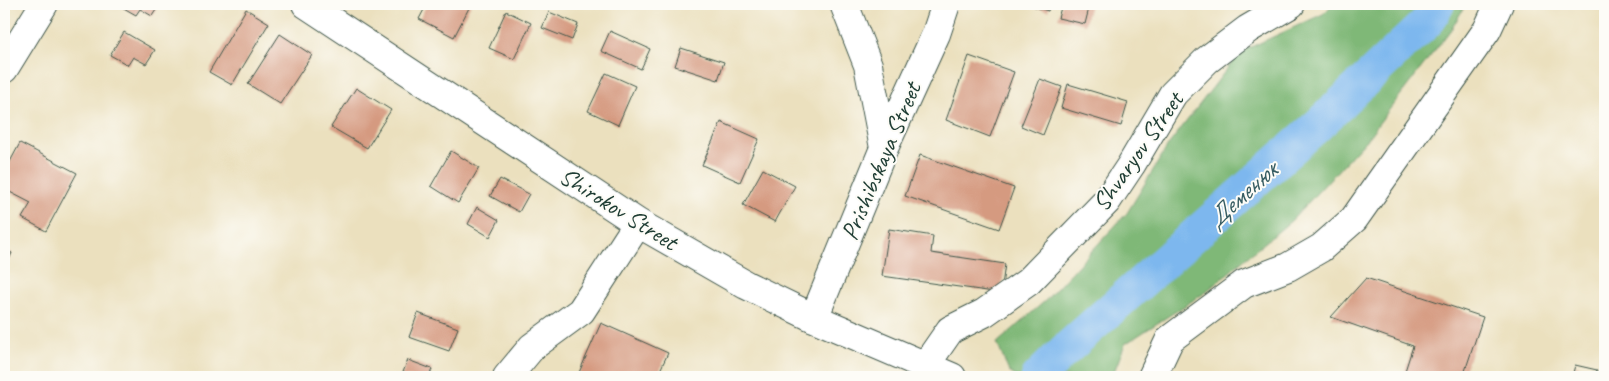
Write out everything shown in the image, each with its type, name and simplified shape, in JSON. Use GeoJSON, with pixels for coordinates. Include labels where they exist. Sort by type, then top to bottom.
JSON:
{"type":"FeatureCollection","features":[{"type":"Feature","properties":{"kind":"street"},"geometry":{"type":"LineString","coordinates":[[4,69],[44,4]]}},
{"type":"Feature","properties":{"kind":"street","name":"Shirokov Street"},"geometry":{"type":"LineString","coordinates":[[306,4],[638,223],[746,285],[814,318],[952,377]]}},
{"type":"Feature","properties":{"kind":"street"},"geometry":{"type":"LineString","coordinates":[[844,4],[868,65],[884,148]]}},
{"type":"Feature","properties":{"kind":"street","name":"Prishibskaya Street"},"geometry":{"type":"LineString","coordinates":[[814,318],[884,148],[936,34],[946,4]]}},
{"type":"Feature","properties":{"kind":"street","name":"Shvaryov Street"},"geometry":{"type":"LineString","coordinates":[[925,366],[950,330],[984,313],[1028,282],[1107,201],[1131,165],[1173,94],[1207,60],[1248,29],[1292,4]]}},
{"type":"Feature","properties":{"kind":"street"},"geometry":{"type":"LineString","coordinates":[[1152,377],[1170,339],[1244,284],[1288,267],[1321,248],[1354,219],[1487,30],[1499,4]]}},
{"type":"Feature","properties":{"kind":"street"},"geometry":{"type":"LineString","coordinates":[[507,377],[532,347],[581,311],[638,223]]}},
{"type":"Feature","properties":{"kind":"green space"},"geometry":{"type":"Polygon","coordinates":[[[1333,4],[1466,4],[1452,28],[1366,140],[1292,220],[1203,294],[1125,344],[1112,377],[1017,377],[1009,372],[997,343],[1045,301],[1127,213],[1169,144],[1240,52],[1323,14],[1333,4]]]}},
{"type":"Feature","properties":{"kind":"building"},"geometry":{"type":"Polygon","coordinates":[[[124,4],[160,4],[152,16],[140,9],[136,15],[122,7],[124,4]]]}},
{"type":"Feature","properties":{"kind":"building"},"geometry":{"type":"Polygon","coordinates":[[[427,4],[471,4],[454,37],[419,19],[427,4]]]}},
{"type":"Feature","properties":{"kind":"building"},"geometry":{"type":"Polygon","coordinates":[[[1026,4],[1050,4],[1048,11],[1026,4]]]}},
{"type":"Feature","properties":{"kind":"building"},"geometry":{"type":"Polygon","coordinates":[[[1062,4],[1090,4],[1085,24],[1058,18],[1062,4]]]}},
{"type":"Feature","properties":{"kind":"building"},"geometry":{"type":"Polygon","coordinates":[[[246,9],[269,23],[232,85],[209,72],[246,9]]]}},
{"type":"Feature","properties":{"kind":"building"},"geometry":{"type":"Polygon","coordinates":[[[506,11],[531,23],[514,59],[489,48],[506,11]]]}},
{"type":"Feature","properties":{"kind":"building"},"geometry":{"type":"Polygon","coordinates":[[[549,12],[578,24],[572,40],[542,28],[549,12]]]}},
{"type":"Feature","properties":{"kind":"building"},"geometry":{"type":"Polygon","coordinates":[[[610,31],[650,49],[641,69],[601,51],[610,31]]]}},
{"type":"Feature","properties":{"kind":"building"},"geometry":{"type":"Polygon","coordinates":[[[124,32],[155,50],[146,64],[133,57],[128,65],[110,55],[124,32]]]}},
{"type":"Feature","properties":{"kind":"building"},"geometry":{"type":"Polygon","coordinates":[[[280,34],[312,55],[280,104],[248,84],[280,34]]]}},
{"type":"Feature","properties":{"kind":"building"},"geometry":{"type":"Polygon","coordinates":[[[681,48],[724,62],[718,80],[675,66],[681,48]]]}},
{"type":"Feature","properties":{"kind":"building"},"geometry":{"type":"Polygon","coordinates":[[[969,56],[1014,72],[990,137],[946,120],[969,56]]]}},
{"type":"Feature","properties":{"kind":"building"},"geometry":{"type":"Polygon","coordinates":[[[606,73],[635,86],[618,125],[588,111],[606,73]]]}},
{"type":"Feature","properties":{"kind":"building"},"geometry":{"type":"Polygon","coordinates":[[[1040,79],[1062,87],[1043,135],[1021,126],[1040,79]]]}},
{"type":"Feature","properties":{"kind":"building"},"geometry":{"type":"Polygon","coordinates":[[[1068,84],[1128,102],[1121,126],[1061,108],[1068,84]]]}},
{"type":"Feature","properties":{"kind":"building"},"geometry":{"type":"Polygon","coordinates":[[[356,88],[391,110],[367,148],[331,127],[356,88]]]}},
{"type":"Feature","properties":{"kind":"building"},"geometry":{"type":"Polygon","coordinates":[[[721,122],[759,139],[740,182],[702,165],[721,122]]]}},
{"type":"Feature","properties":{"kind":"building"},"geometry":{"type":"Polygon","coordinates":[[[20,143],[77,173],[46,231],[22,218],[31,203],[4,189],[4,173],[20,143]]]}},
{"type":"Feature","properties":{"kind":"building"},"geometry":{"type":"Polygon","coordinates":[[[451,151],[479,168],[458,203],[431,186],[451,151]]]}},
{"type":"Feature","properties":{"kind":"building"},"geometry":{"type":"Polygon","coordinates":[[[920,155],[1014,188],[999,229],[905,196],[920,155]]]}},
{"type":"Feature","properties":{"kind":"building"},"geometry":{"type":"Polygon","coordinates":[[[763,169],[795,186],[775,222],[743,205],[763,169]]]}},
{"type":"Feature","properties":{"kind":"building"},"geometry":{"type":"Polygon","coordinates":[[[500,179],[529,194],[519,212],[490,196],[500,179]]]}},
{"type":"Feature","properties":{"kind":"building"},"geometry":{"type":"Polygon","coordinates":[[[477,207],[499,220],[490,237],[468,224],[477,207]]]}},
{"type":"Feature","properties":{"kind":"building"},"geometry":{"type":"Polygon","coordinates":[[[889,229],[933,236],[931,253],[1005,264],[1001,293],[882,276],[889,229]]]}},
{"type":"Feature","properties":{"kind":"building"},"geometry":{"type":"Polygon","coordinates":[[[4,249],[12,253],[4,270],[4,249]]]}},
{"type":"Feature","properties":{"kind":"building"},"geometry":{"type":"Polygon","coordinates":[[[1366,278],[1483,317],[1463,377],[1423,377],[1405,371],[1413,346],[1331,317],[1366,278]]]}},
{"type":"Feature","properties":{"kind":"building"},"geometry":{"type":"Polygon","coordinates":[[[418,313],[458,328],[449,351],[409,337],[418,313]]]}},
{"type":"Feature","properties":{"kind":"building"},"geometry":{"type":"Polygon","coordinates":[[[601,323],[668,353],[657,377],[577,377],[601,323]]]}},
{"type":"Feature","properties":{"kind":"building"},"geometry":{"type":"Polygon","coordinates":[[[408,360],[432,369],[429,377],[401,377],[408,360]]]}},
{"type":"Feature","properties":{"kind":"building"},"geometry":{"type":"Polygon","coordinates":[[[1575,365],[1597,370],[1595,377],[1572,377],[1575,365]]]}},
{"type":"Feature","properties":{"kind":"waterway","name":"Деменюк"},"geometry":{"type":"LineString","coordinates":[[1038,377],[1064,351],[1317,126],[1429,20],[1438,4]]}}]}
